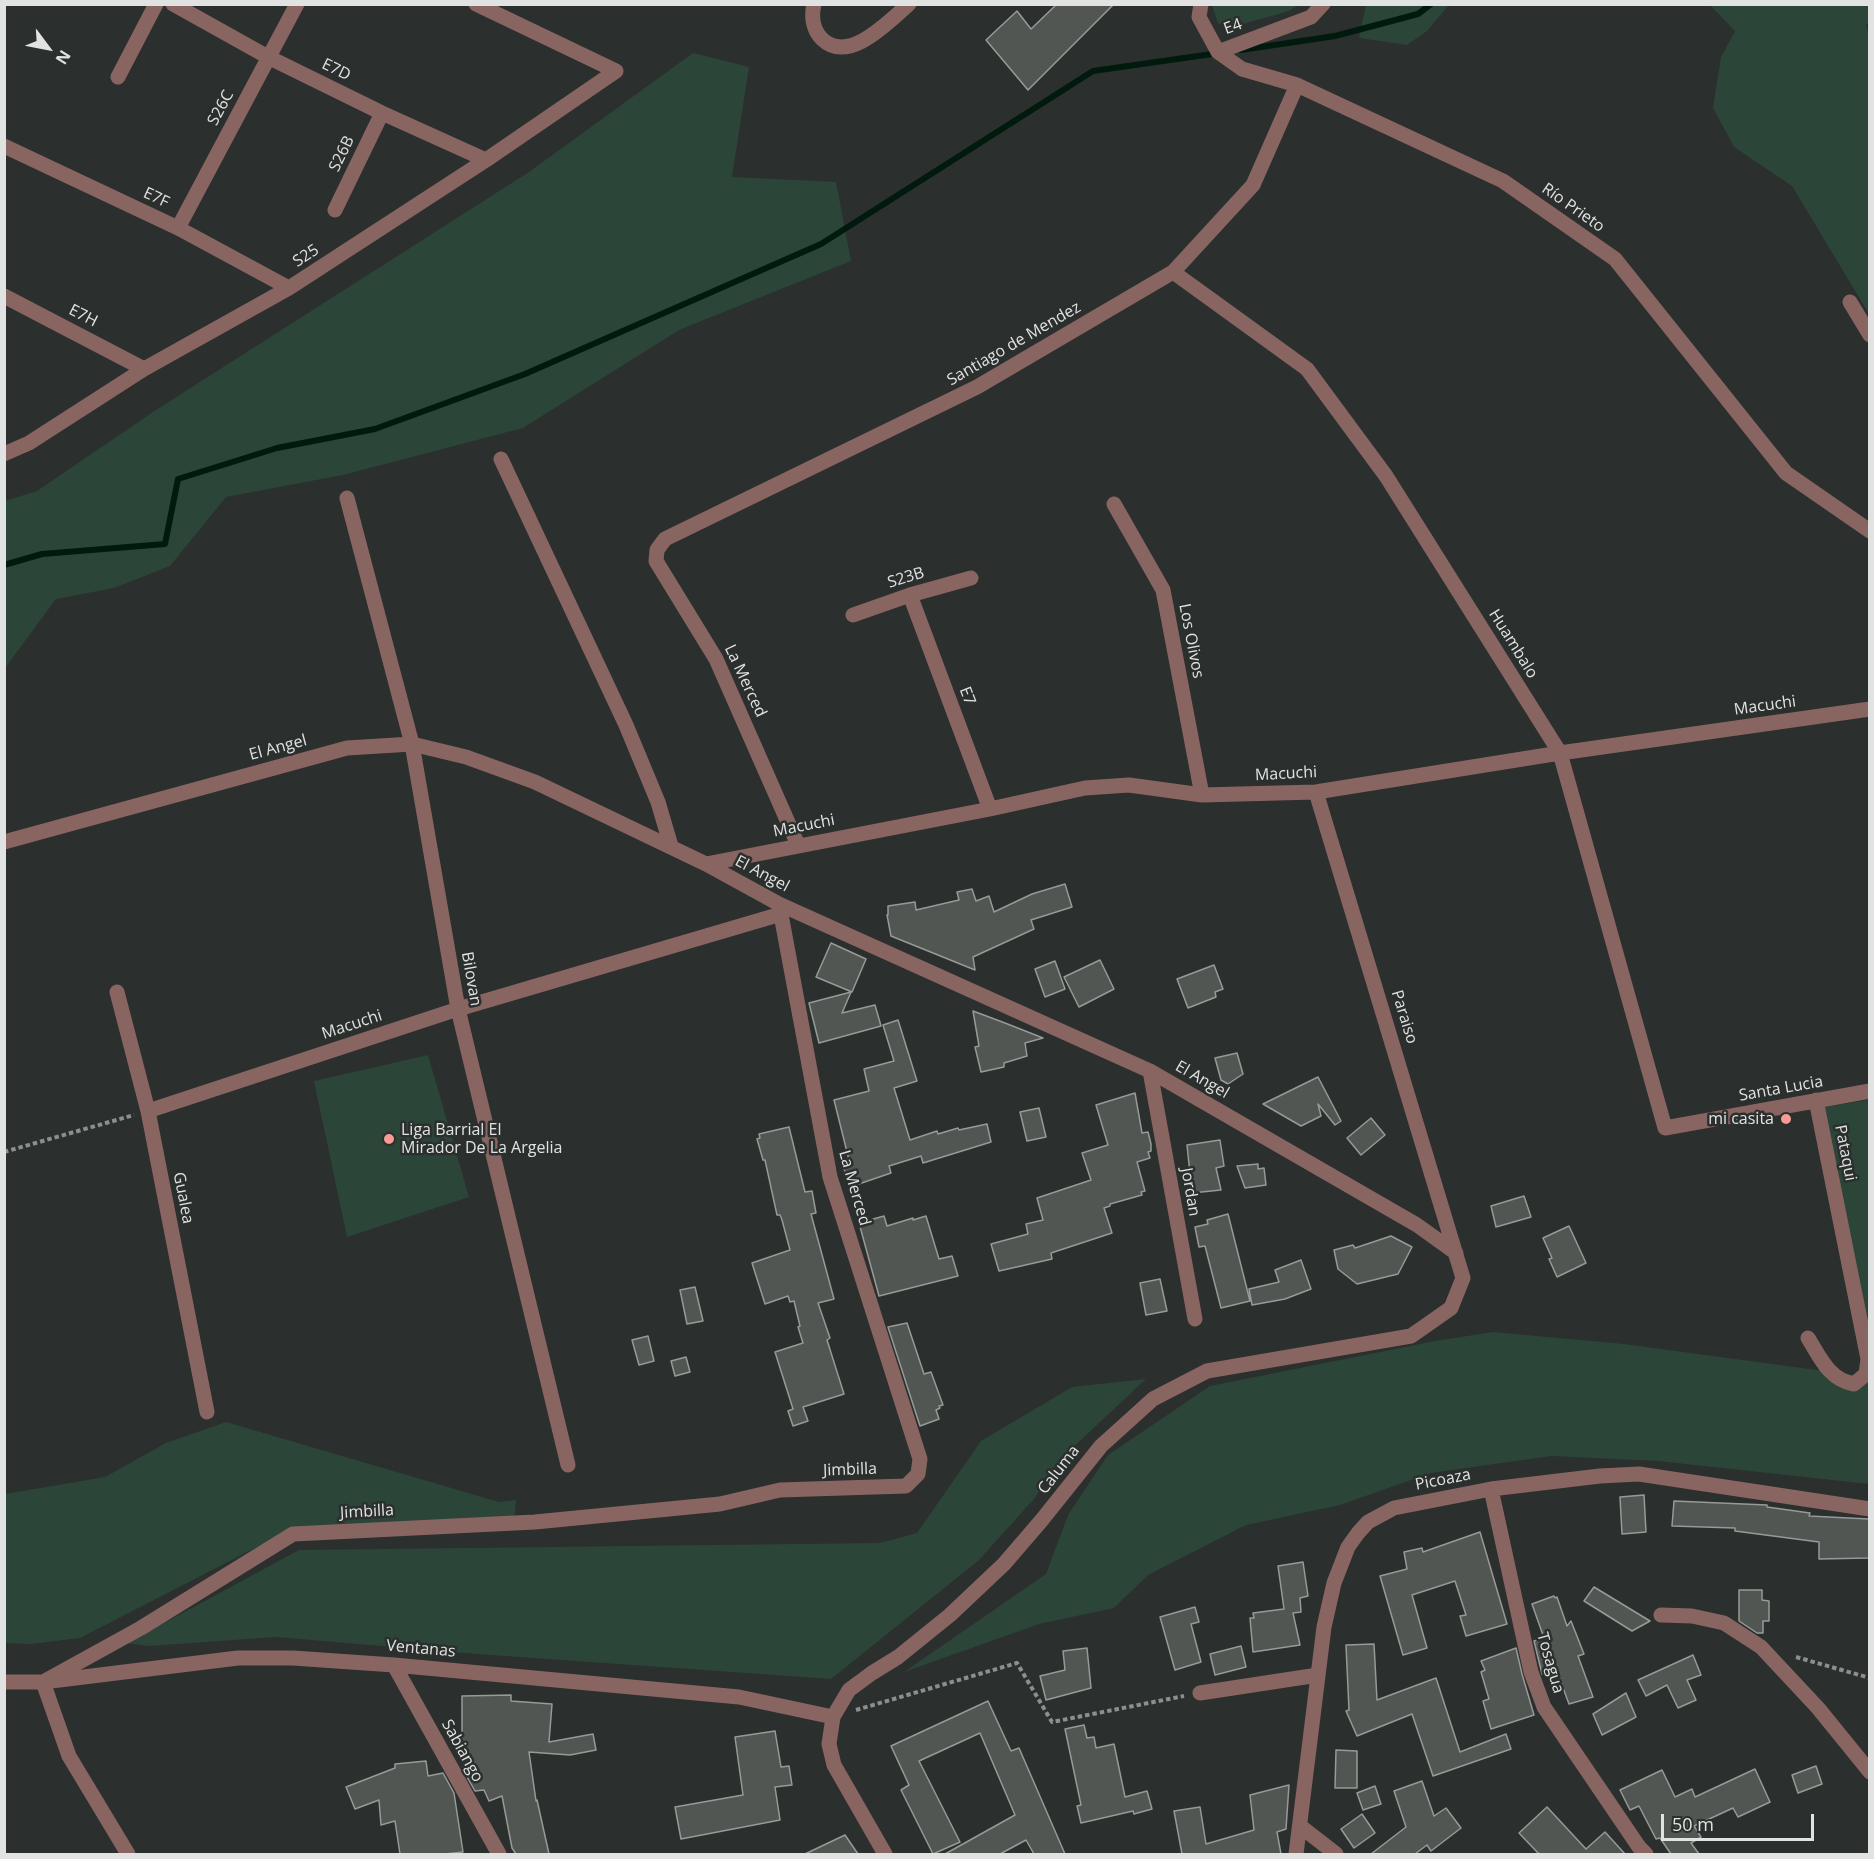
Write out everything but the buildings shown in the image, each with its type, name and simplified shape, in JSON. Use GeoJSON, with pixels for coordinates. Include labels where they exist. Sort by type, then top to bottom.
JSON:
{"type":"FeatureCollection","features":[{"type":"Feature","properties":{"kind":"street"},"geometry":{"type":"LineString","coordinates":[[118,77],[156,4]]}},
{"type":"Feature","properties":{"kind":"street","name":"E7D"},"geometry":{"type":"LineString","coordinates":[[174,4],[268,57],[382,113],[486,160]]}},
{"type":"Feature","properties":{"kind":"street","name":"S26C"},"geometry":{"type":"LineString","coordinates":[[178,228],[297,4]]}},
{"type":"Feature","properties":{"kind":"street","name":"S25"},"geometry":{"type":"LineString","coordinates":[[4,454],[29,443],[144,369],[289,288],[486,160],[616,71],[476,4]]}},
{"type":"Feature","properties":{"kind":"street"},"geometry":{"type":"LineString","coordinates":[[814,4],[812,11],[815,30],[826,43],[843,48],[860,43],[909,4]]}},
{"type":"Feature","properties":{"kind":"street","name":"Río Prieto"},"geometry":{"type":"LineString","coordinates":[[1201,4],[1199,17],[1218,52],[1242,69],[1298,85],[1503,181],[1615,260],[1786,473],[1869,531]]}},
{"type":"Feature","properties":{"kind":"street","name":"E4"},"geometry":{"type":"LineString","coordinates":[[1218,52],[1311,17],[1323,4]]}},
{"type":"Feature","properties":{"kind":"street","name":"Santiago de Mendez"},"geometry":{"type":"LineString","coordinates":[[665,539],[977,387],[1173,272],[1253,185],[1298,85]]}},
{"type":"Feature","properties":{"kind":"street","name":"S26B"},"geometry":{"type":"LineString","coordinates":[[335,210],[382,113]]}},
{"type":"Feature","properties":{"kind":"street","name":"E7F"},"geometry":{"type":"LineString","coordinates":[[4,146],[178,228],[289,288]]}},
{"type":"Feature","properties":{"kind":"street","name":"Huambalo"},"geometry":{"type":"LineString","coordinates":[[1173,272],[1307,369],[1386,476],[1560,753],[1665,1128]]}},
{"type":"Feature","properties":{"kind":"street","name":"E7H"},"geometry":{"type":"LineString","coordinates":[[4,296],[144,369]]}},
{"type":"Feature","properties":{"kind":"street"},"geometry":{"type":"LineString","coordinates":[[1850,302],[1869,334]]}},
{"type":"Feature","properties":{"kind":"street"},"geometry":{"type":"LineString","coordinates":[[501,459],[626,725],[658,802],[670,846]]}},
{"type":"Feature","properties":{"kind":"street","name":"Bilovan"},"geometry":{"type":"LineString","coordinates":[[346,498],[412,744],[458,1009],[568,1465]]}},
{"type":"Feature","properties":{"kind":"street","name":"Los Olivos"},"geometry":{"type":"LineString","coordinates":[[1114,504],[1163,590],[1202,795]]}},
{"type":"Feature","properties":{"kind":"street","name":"La Merced"},"geometry":{"type":"LineString","coordinates":[[665,539],[657,550],[657,561],[716,659],[798,845]]}},
{"type":"Feature","properties":{"kind":"street","name":"S23B"},"geometry":{"type":"LineString","coordinates":[[853,615],[910,595],[971,578]]}},
{"type":"Feature","properties":{"kind":"street","name":"E7"},"geometry":{"type":"LineString","coordinates":[[910,595],[990,809]]}},
{"type":"Feature","properties":{"kind":"street","name":"Macuchi"},"geometry":{"type":"LineString","coordinates":[[706,864],[990,809],[1085,788],[1129,785],[1202,795],[1316,792],[1560,753],[1869,709]]}},
{"type":"Feature","properties":{"kind":"street","name":"El Angel"},"geometry":{"type":"LineString","coordinates":[[4,842],[347,748],[412,744],[466,757],[535,782],[670,846],[706,864],[780,909],[1150,1071],[1417,1225],[1456,1253]]}},
{"type":"Feature","properties":{"kind":"street","name":"Paraiso"},"geometry":{"type":"LineString","coordinates":[[1316,792],[1456,1253]]}},
{"type":"Feature","properties":{"kind":"street","name":"La Merced"},"geometry":{"type":"LineString","coordinates":[[780,909],[830,1177],[920,1459],[918,1474]]}},
{"type":"Feature","properties":{"kind":"street","name":"Macuchi"},"geometry":{"type":"LineString","coordinates":[[148,1111],[458,1009],[780,909]]}},
{"type":"Feature","properties":{"kind":"street","name":"Gualea"},"geometry":{"type":"LineString","coordinates":[[117,992],[148,1111],[207,1412]]}},
{"type":"Feature","properties":{"kind":"street","name":"Jordan"},"geometry":{"type":"LineString","coordinates":[[1150,1071],[1195,1319]]}},
{"type":"Feature","properties":{"kind":"street","name":"Santa Lucia"},"geometry":{"type":"LineString","coordinates":[[1665,1128],[1869,1091]]}},
{"type":"Feature","properties":{"kind":"street","name":"Pataqui"},"geometry":{"type":"LineString","coordinates":[[1808,1338],[1831,1374],[1842,1382],[1854,1384],[1866,1374],[1868,1359],[1816,1100]]}},
{"type":"Feature","properties":{"kind":"street","name":"Caluma"},"geometry":{"type":"LineString","coordinates":[[885,1854],[834,1765],[829,1744],[833,1717],[849,1690],[898,1657],[950,1614],[1004,1564],[1101,1446],[1153,1400],[1207,1371],[1411,1336],[1451,1308],[1463,1278],[1456,1253]]}},
{"type":"Feature","properties":{"kind":"street","name":"Jimbilla"},"geometry":{"type":"LineString","coordinates":[[44,1682],[141,1628],[293,1534],[535,1522],[720,1504],[780,1490],[906,1486],[918,1474]]}},
{"type":"Feature","properties":{"kind":"street","name":"Picoaza"},"geometry":{"type":"LineString","coordinates":[[1296,1854],[1324,1627],[1334,1583],[1348,1547],[1368,1522],[1394,1508],[1491,1489],[1600,1476],[1639,1474],[1869,1509]]}},
{"type":"Feature","properties":{"kind":"street","name":"Tosagua"},"geometry":{"type":"LineString","coordinates":[[1491,1489],[1531,1672],[1544,1707],[1646,1854]]}},
{"type":"Feature","properties":{"kind":"street"},"geometry":{"type":"LineString","coordinates":[[1661,1615],[1692,1617],[1724,1623],[1761,1647],[1818,1708],[1869,1772]]}},
{"type":"Feature","properties":{"kind":"street","name":"Ventanas"},"geometry":{"type":"LineString","coordinates":[[4,1682],[44,1682],[238,1658],[293,1658],[394,1665],[739,1697],[833,1717]]}},
{"type":"Feature","properties":{"kind":"street","name":"Sabiango"},"geometry":{"type":"LineString","coordinates":[[394,1665],[500,1854]]}},
{"type":"Feature","properties":{"kind":"street"},"geometry":{"type":"LineString","coordinates":[[1200,1693],[1318,1675]]}},
{"type":"Feature","properties":{"kind":"street"},"geometry":{"type":"LineString","coordinates":[[44,1682],[69,1756],[128,1854]]}},
{"type":"Feature","properties":{"kind":"street"},"geometry":{"type":"LineString","coordinates":[[1300,1826],[1336,1854]]}},
{"type":"Feature","properties":{"kind":"path"},"geometry":{"type":"LineString","coordinates":[[4,1152],[148,1111]]}},
{"type":"Feature","properties":{"kind":"path"},"geometry":{"type":"LineString","coordinates":[[1793,1657],[1869,1678]]}},
{"type":"Feature","properties":{"kind":"path"},"geometry":{"type":"LineString","coordinates":[[833,1717],[1017,1663],[1052,1722],[1200,1693]]}},
{"type":"Feature","properties":{"kind":"green space"},"geometry":{"type":"Polygon","coordinates":[[[1212,4],[1299,5],[1289,11],[1229,28],[1218,23],[1212,4]]]}},
{"type":"Feature","properties":{"kind":"green space"},"geometry":{"type":"Polygon","coordinates":[[[1366,4],[1449,5],[1427,31],[1407,45],[1359,38],[1366,4]]]}},
{"type":"Feature","properties":{"kind":"green space"},"geometry":{"type":"Polygon","coordinates":[[[1710,5],[1869,5],[1869,23],[1866,25],[1870,41],[1869,314],[1792,186],[1734,147],[1713,108],[1721,57],[1735,31],[1710,5]]]}},
{"type":"Feature","properties":{"kind":"green space"},"geometry":{"type":"Polygon","coordinates":[[[693,53],[749,67],[732,177],[836,182],[851,261],[679,330],[523,428],[343,475],[226,497],[170,566],[114,588],[56,599],[5,668],[5,501],[37,491],[156,410],[529,172],[693,53]]]}},
{"type":"Feature","properties":{"kind":"green space","name":"Liga Barrial El Mirador De La Argelia"},"geometry":{"type":"Polygon","coordinates":[[[428,1055],[469,1197],[347,1237],[314,1081],[428,1055]]]}},
{"type":"Feature","properties":{"kind":"green space"},"geometry":{"type":"Polygon","coordinates":[[[1869,1100],[1869,1339],[1824,1107],[1869,1100]]]}},
{"type":"Feature","properties":{"kind":"green space"},"geometry":{"type":"Polygon","coordinates":[[[1493,1332],[1624,1344],[1869,1377],[1869,1484],[1658,1461],[1551,1456],[1431,1473],[1340,1505],[1246,1525],[1148,1575],[1114,1608],[1039,1624],[904,1672],[1046,1574],[1068,1515],[1108,1455],[1210,1386],[1435,1341],[1493,1332]]]}},
{"type":"Feature","properties":{"kind":"green space"},"geometry":{"type":"Polygon","coordinates":[[[1146,1379],[1065,1455],[1034,1499],[978,1561],[831,1679],[276,1637],[149,1646],[127,1643],[299,1550],[880,1543],[917,1533],[981,1441],[1072,1387],[1146,1379]]]}},
{"type":"Feature","properties":{"kind":"green space"},"geometry":{"type":"Polygon","coordinates":[[[226,1422],[499,1502],[516,1500],[514,1522],[292,1529],[80,1638],[31,1644],[5,1643],[5,1494],[105,1477],[166,1443],[226,1422]]]}},
{"type":"Feature","properties":{"kind":"waterway"},"geometry":{"type":"LineString","coordinates":[[1241,50],[1335,36],[1418,14],[1431,4]]}},
{"type":"Feature","properties":{"kind":"waterway"},"geometry":{"type":"LineString","coordinates":[[4,565],[42,554],[165,544],[178,479],[277,448],[375,429],[525,374],[821,244],[1093,71],[1219,53]]}},
{"type":"Feature","properties":{"kind":"place","name":"mi casita"},"geometry":{"type":"Point","coordinates":[1786,1119]}},
{"type":"Feature","properties":{"kind":"place","name":"Liga Barrial El Mirador De La Argelia"},"geometry":{"type":"Point","coordinates":[389,1139]}}]}
